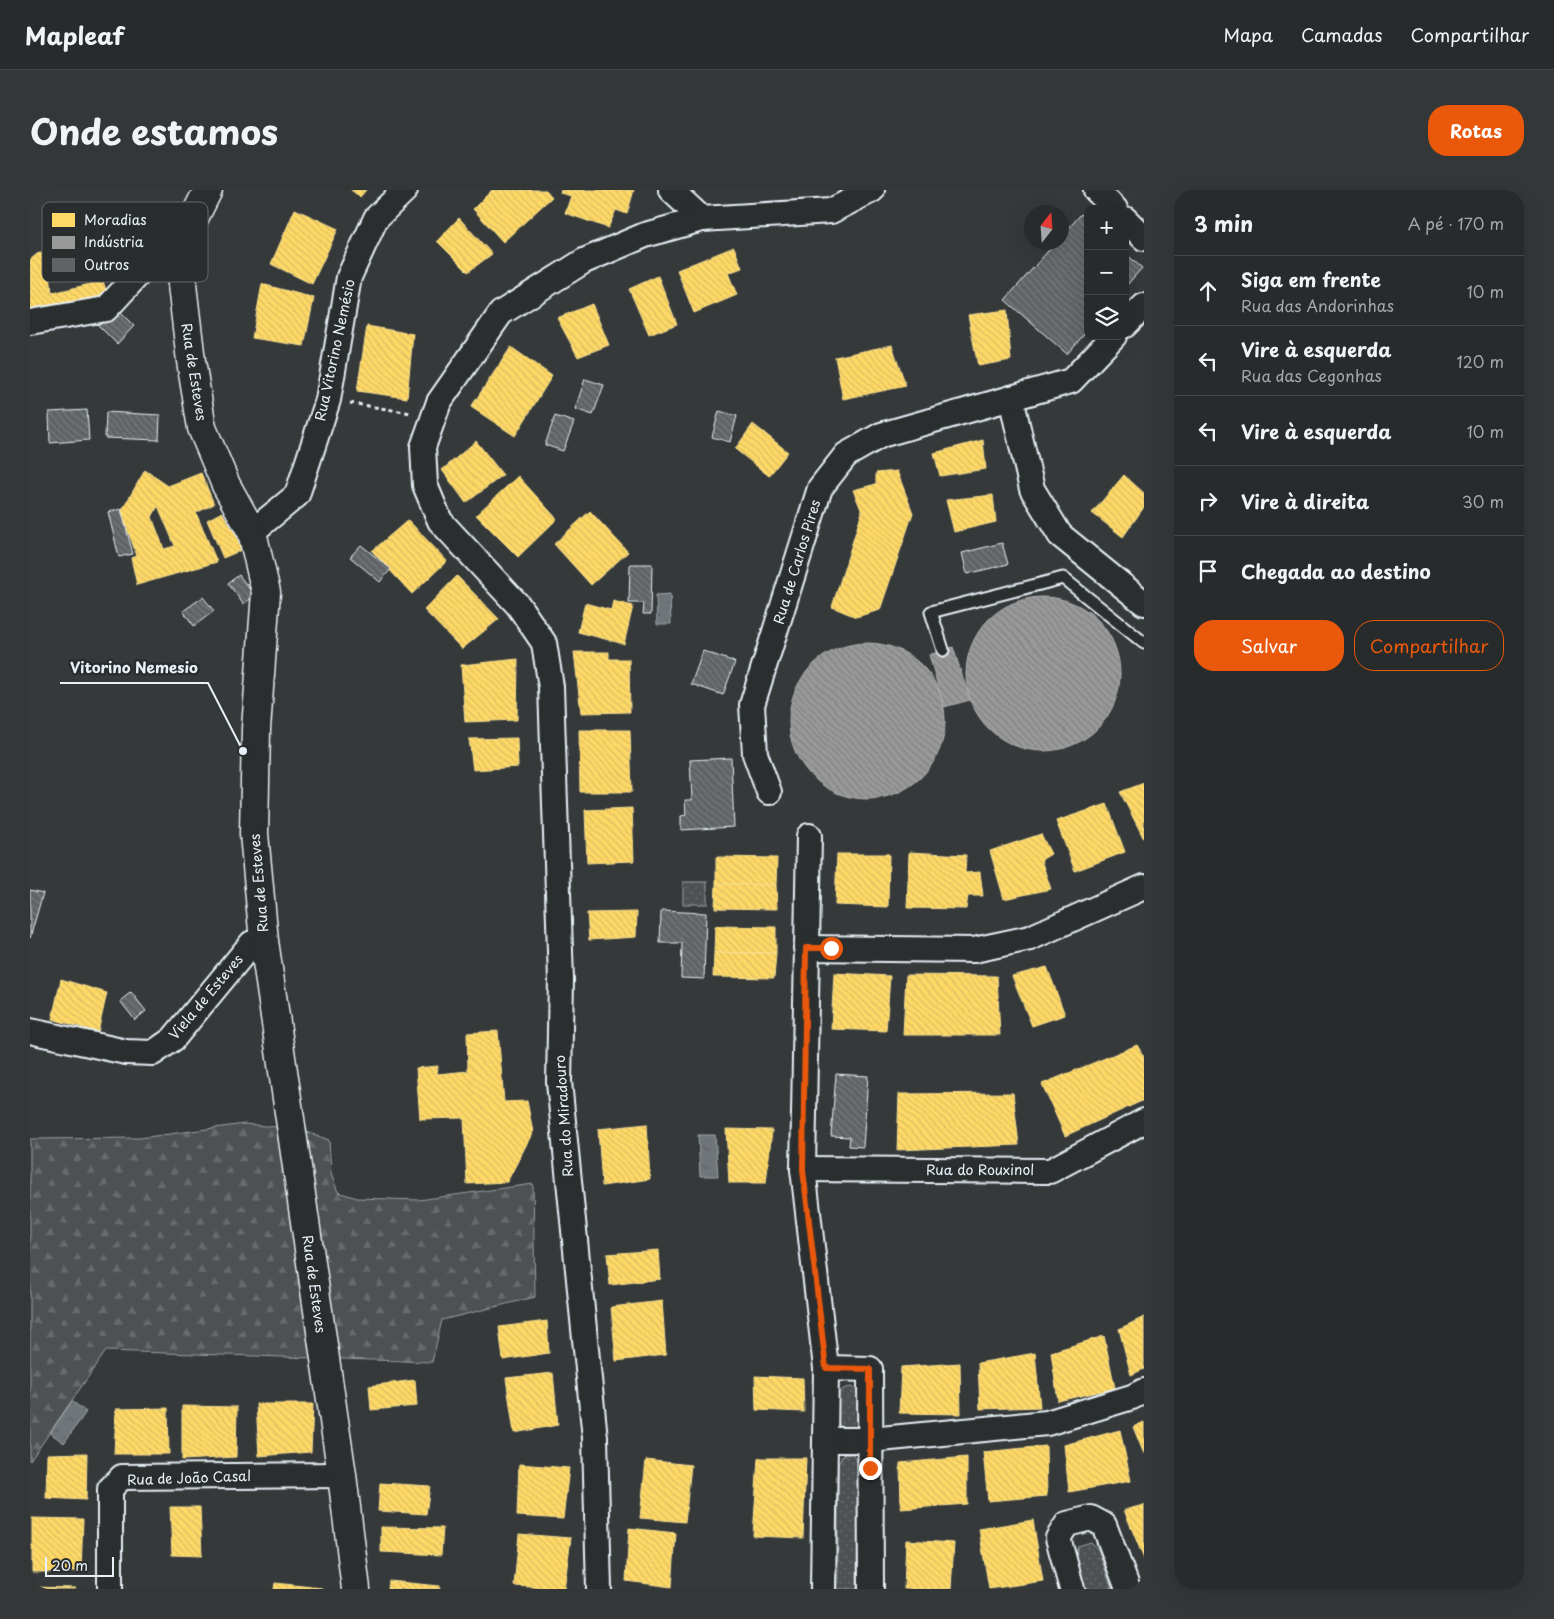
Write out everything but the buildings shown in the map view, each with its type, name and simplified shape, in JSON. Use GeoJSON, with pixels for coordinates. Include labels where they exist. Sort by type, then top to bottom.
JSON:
{"type":"FeatureCollection","features":[{"type":"Feature","properties":{"kind":"street","name":"Rua de Esteves"},"geometry":{"type":"LineString","coordinates":[[202,202],[208,190]]}},
{"type":"Feature","properties":{"kind":"street","name":"Rua Vitorino Nemésio"},"geometry":{"type":"LineString","coordinates":[[252,532],[297,495],[328,400],[350,277],[376,218],[404,190]]}},
{"type":"Feature","properties":{"kind":"street"},"geometry":{"type":"LineString","coordinates":[[671,190],[702,219],[830,211],[872,190]]}},
{"type":"Feature","properties":{"kind":"street"},"geometry":{"type":"LineString","coordinates":[[1096,190],[1111,205]]}},
{"type":"Feature","properties":{"kind":"street","name":"Rua do Miradouro"},"geometry":{"type":"LineString","coordinates":[[599,1589],[595,1438],[559,1082],[561,980],[552,697],[544,642],[518,605],[440,521],[425,485],[423,447],[439,402],[501,313],[584,261],[646,235],[702,219]]}},
{"type":"Feature","properties":{"kind":"street"},"geometry":{"type":"LineString","coordinates":[[1129,223],[1144,238]]}},
{"type":"Feature","properties":{"kind":"street"},"geometry":{"type":"LineString","coordinates":[[30,322],[106,309],[131,282]]}},
{"type":"Feature","properties":{"kind":"street","name":"Rua de Esteves"},"geometry":{"type":"LineString","coordinates":[[182,282],[191,361],[202,428],[226,485],[252,532],[266,592],[256,729],[254,834],[264,940],[342,1475],[356,1589]]}},
{"type":"Feature","properties":{"kind":"street"},"geometry":{"type":"LineString","coordinates":[[1129,321],[1144,306]]}},
{"type":"Feature","properties":{"kind":"street","name":"Rua de Carlos Pires"},"geometry":{"type":"LineString","coordinates":[[768,792],[755,754],[752,705],[820,488],[846,455],[881,435],[1071,381],[1110,340]]}},
{"type":"Feature","properties":{"kind":"street"},"geometry":{"type":"LineString","coordinates":[[1010,398],[1032,489],[1060,535],[1144,603]]}},
{"type":"Feature","properties":{"kind":"street"},"geometry":{"type":"LineString","coordinates":[[809,836],[803,1170],[826,1368],[823,1589]]}},
{"type":"Feature","properties":{"kind":"street"},"geometry":{"type":"LineString","coordinates":[[806,948],[974,950],[1030,938],[1144,887]]}},
{"type":"Feature","properties":{"kind":"street","name":"Viela de Esteves"},"geometry":{"type":"LineString","coordinates":[[30,1031],[126,1052],[153,1053],[172,1039],[252,943],[264,940]]}},
{"type":"Feature","properties":{"kind":"street","name":"Rua do Rouxinol"},"geometry":{"type":"LineString","coordinates":[[803,1170],[1050,1171],[1144,1121]]}},
{"type":"Feature","properties":{"kind":"street"},"geometry":{"type":"LineString","coordinates":[[826,1368],[870,1369],[871,1589]]}},
{"type":"Feature","properties":{"kind":"street"},"geometry":{"type":"LineString","coordinates":[[825,1440],[870,1440],[1047,1423],[1132,1398],[1144,1391]]}},
{"type":"Feature","properties":{"kind":"street","name":"Rua de João Casal"},"geometry":{"type":"LineString","coordinates":[[110,1589],[110,1489],[122,1477],[342,1475]]}},
{"type":"Feature","properties":{"kind":"street"},"geometry":{"type":"LineString","coordinates":[[1072,1589],[1058,1538],[1066,1524],[1091,1518],[1104,1526],[1128,1589]]}},
{"type":"Feature","properties":{"kind":"lane"},"geometry":{"type":"LineString","coordinates":[[943,650],[931,612],[1063,578],[1144,643]]}},
{"type":"Feature","properties":{"kind":"path"},"geometry":{"type":"LineString","coordinates":[[341,402],[419,415]]}},
{"type":"Feature","properties":{"kind":"green space"},"geometry":{"type":"Polygon","coordinates":[[[683,882],[707,882],[707,904],[683,904],[683,882]]]}},
{"type":"Feature","properties":{"kind":"green space"},"geometry":{"type":"Polygon","coordinates":[[[244,1124],[298,1129],[329,1140],[331,1174],[338,1192],[357,1198],[419,1200],[533,1184],[535,1297],[442,1320],[432,1362],[106,1351],[30,1461],[30,1139],[140,1138],[244,1124]]]}},
{"type":"Feature","properties":{"kind":"green space"},"geometry":{"type":"Polygon","coordinates":[[[852,1387],[859,1393],[861,1421],[852,1431],[844,1430],[835,1419],[836,1398],[838,1394],[846,1388],[852,1387]]]}},
{"type":"Feature","properties":{"kind":"green space"},"geometry":{"type":"Polygon","coordinates":[[[853,1454],[858,1463],[857,1589],[838,1589],[838,1464],[843,1455],[853,1454]]]}},
{"type":"Feature","properties":{"kind":"green space"},"geometry":{"type":"Polygon","coordinates":[[[1091,1542],[1098,1549],[1112,1589],[1085,1589],[1075,1556],[1078,1546],[1091,1542]]]}},
{"type":"Feature","properties":{"kind":"water"},"geometry":{"type":"Polygon","coordinates":[[[670,594],[671,624],[657,624],[656,595],[670,594]]]}},
{"type":"Feature","properties":{"kind":"water"},"geometry":{"type":"Polygon","coordinates":[[[698,1135],[715,1135],[718,1176],[700,1176],[698,1135]]]}},
{"type":"Feature","properties":{"kind":"water"},"geometry":{"type":"Polygon","coordinates":[[[72,1401],[86,1412],[64,1443],[50,1433],[72,1401]]]}},
{"type":"Feature","properties":{"kind":"place","name":"Vitorino Nemesio"},"geometry":{"type":"Point","coordinates":[243,751]}},
{"type":"Feature","properties":{"kind":"route"},"geometry":{"type":"LineString","coordinates":[[831,948],[806,948],[803,1170],[826,1368],[870,1369],[870,1468]]}}]}
